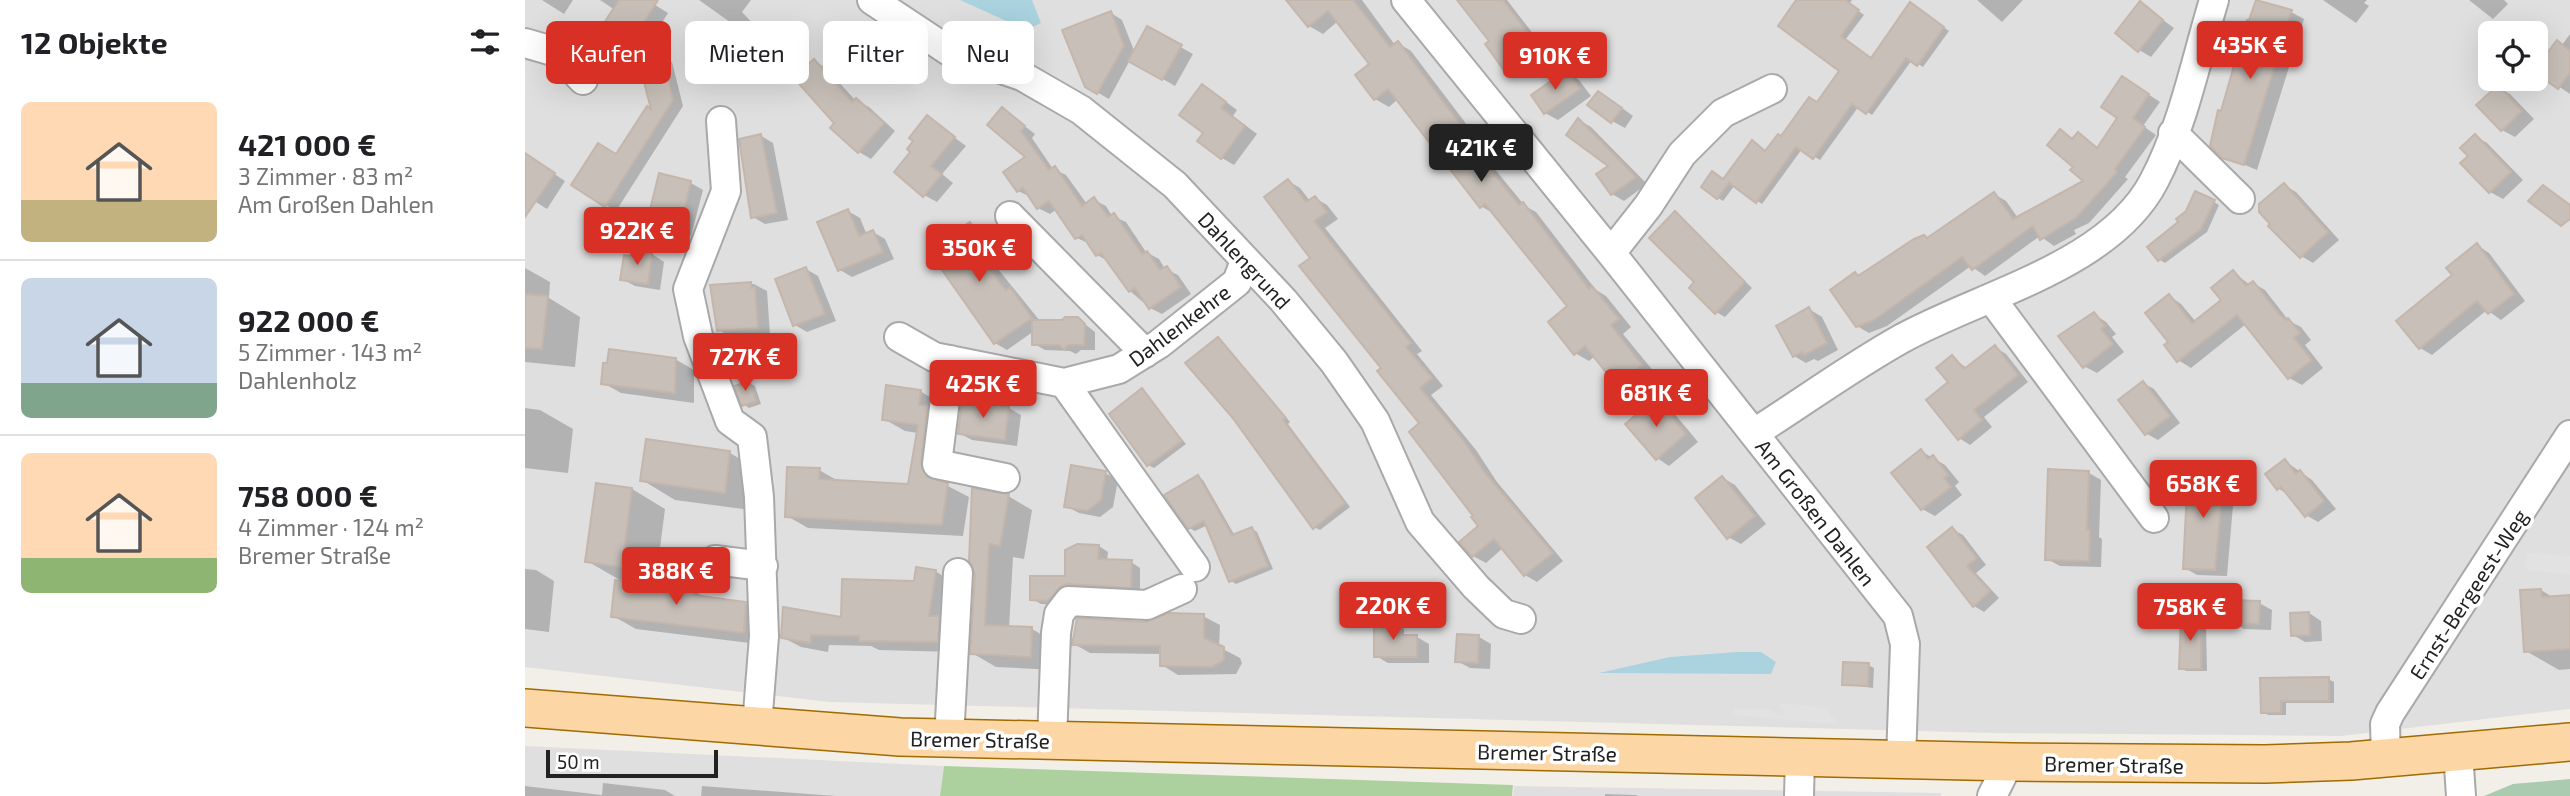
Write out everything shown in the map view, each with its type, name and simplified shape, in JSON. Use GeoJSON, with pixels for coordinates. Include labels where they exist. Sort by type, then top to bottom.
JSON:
{"type":"FeatureCollection","features":[{"type":"Feature","properties":{"kind":"main road","name":"Bremer Straße"},"geometry":{"type":"LineString","coordinates":[[525,708],[949,739],[2189,765],[2386,758],[2570,742]]}},
{"type":"Feature","properties":{"kind":"street","name":"Dahlengrund"},"geometry":{"type":"LineString","coordinates":[[872,0],[949,51],[1022,76],[1081,110],[1175,185],[1334,362],[1375,421],[1420,522],[1476,587],[1504,614],[1521,619]]}},
{"type":"Feature","properties":{"kind":"street","name":"Am Großen Dahlen"},"geometry":{"type":"LineString","coordinates":[[1406,0],[1611,253],[1898,616],[1905,643],[1901,760]]}},
{"type":"Feature","properties":{"kind":"street"},"geometry":{"type":"LineString","coordinates":[[1754,433],[1902,338],[2028,282],[2115,232],[2153,183],[2173,133],[2214,0]]}},
{"type":"Feature","properties":{"kind":"street"},"geometry":{"type":"LineString","coordinates":[[525,43],[546,49]]}},
{"type":"Feature","properties":{"kind":"street"},"geometry":{"type":"LineString","coordinates":[[1611,253],[1649,206],[1682,154],[1723,113],[1772,89]]}},
{"type":"Feature","properties":{"kind":"street"},"geometry":{"type":"LineString","coordinates":[[721,121],[726,191],[688,289],[698,336],[730,421],[752,437],[762,566],[764,636],[757,726]]}},
{"type":"Feature","properties":{"kind":"street"},"geometry":{"type":"LineString","coordinates":[[2173,133],[2240,199]]}},
{"type":"Feature","properties":{"kind":"street"},"geometry":{"type":"LineString","coordinates":[[1010,216],[1145,353]]}},
{"type":"Feature","properties":{"kind":"street","name":"Dahlenkehre"},"geometry":{"type":"LineString","coordinates":[[899,337],[934,356],[1064,383],[1119,369],[1145,353],[1237,282],[1245,261]]}},
{"type":"Feature","properties":{"kind":"street"},"geometry":{"type":"LineString","coordinates":[[1991,298],[2154,518]]}},
{"type":"Feature","properties":{"kind":"street"},"geometry":{"type":"LineString","coordinates":[[950,360],[937,464],[1005,478]]}},
{"type":"Feature","properties":{"kind":"street"},"geometry":{"type":"LineString","coordinates":[[1052,741],[1056,633],[1059,614],[1069,601],[1147,605],[1188,578],[1064,383]]}},
{"type":"Feature","properties":{"kind":"street","name":"Ernst-Bergeest-Weg"},"geometry":{"type":"LineString","coordinates":[[2386,758],[2385,724],[2390,713],[2570,435]]}},
{"type":"Feature","properties":{"kind":"street"},"geometry":{"type":"LineString","coordinates":[[715,560],[762,566]]}},
{"type":"Feature","properties":{"kind":"street"},"geometry":{"type":"LineString","coordinates":[[949,739],[958,573]]}},
{"type":"Feature","properties":{"kind":"street"},"geometry":{"type":"LineString","coordinates":[[2458,752],[2461,796]]}},
{"type":"Feature","properties":{"kind":"street"},"geometry":{"type":"LineString","coordinates":[[1800,758],[1800,796]]}},
{"type":"Feature","properties":{"kind":"street"},"geometry":{"type":"LineString","coordinates":[[1992,796],[2009,762]]}},
{"type":"Feature","properties":{"kind":"shaded area"},"geometry":{"type":"Polygon","coordinates":[[[525,0],[2570,0],[2570,709],[2341,736],[1993,733],[829,702],[525,667],[525,0]]]}},
{"type":"Feature","properties":{"kind":"shaded area"},"geometry":{"type":"Polygon","coordinates":[[[2528,553],[2570,556],[2570,575],[2525,569],[2528,553]]]}},
{"type":"Feature","properties":{"kind":"shaded area"},"geometry":{"type":"Polygon","coordinates":[[[1782,703],[1826,708],[1838,724],[1733,715],[1734,709],[1773,710],[1776,715],[1786,715],[1779,705],[1782,703]]]}},
{"type":"Feature","properties":{"kind":"shaded area"},"geometry":{"type":"Polygon","coordinates":[[[525,746],[944,766],[940,796],[525,796],[525,746]]]}},
{"type":"Feature","properties":{"kind":"shaded area"},"geometry":{"type":"Polygon","coordinates":[[[1514,786],[1941,793],[1941,796],[1513,796],[1514,786]]]}},
{"type":"Feature","properties":{"kind":"green space"},"geometry":{"type":"Polygon","coordinates":[[[944,766],[1513,785],[1512,796],[940,796],[944,766]]]}},
{"type":"Feature","properties":{"kind":"green space"},"geometry":{"type":"Polygon","coordinates":[[[2570,779],[2570,796],[2484,796],[2513,784],[2570,779]]]}},
{"type":"Feature","properties":{"kind":"water"},"geometry":{"type":"Polygon","coordinates":[[[960,0],[1032,0],[1041,23],[1034,26],[1034,21],[1006,21],[960,0]]]}},
{"type":"Feature","properties":{"kind":"water"},"geometry":{"type":"Polygon","coordinates":[[[1761,652],[1776,662],[1771,674],[1599,673],[1670,657],[1761,652]]]}},
{"type":"Feature","properties":{"kind":"building"},"geometry":{"type":"Polygon","coordinates":[[[619,0],[658,0],[645,21],[605,21],[619,0]]]}},
{"type":"Feature","properties":{"kind":"building"},"geometry":{"type":"Polygon","coordinates":[[[1286,0],[1353,0],[1390,47],[1398,41],[1476,146],[1473,149],[1519,205],[1523,202],[1589,289],[1592,286],[1619,319],[1611,325],[1642,365],[1617,386],[1585,346],[1574,355],[1548,322],[1567,306],[1485,204],[1480,208],[1388,89],[1374,100],[1355,75],[1369,64],[1328,11],[1308,27],[1286,0]]]}},
{"type":"Feature","properties":{"kind":"building"},"geometry":{"type":"Polygon","coordinates":[[[1457,0],[1503,0],[1536,44],[1503,69],[1485,44],[1489,41],[1457,0]]]}},
{"type":"Feature","properties":{"kind":"building"},"geometry":{"type":"Polygon","coordinates":[[[1796,0],[1845,0],[1859,10],[1841,36],[1871,58],[1910,2],[1944,27],[1917,66],[1906,58],[1866,114],[1852,104],[1813,159],[1796,147],[1756,203],[1729,183],[1717,199],[1701,187],[1712,171],[1723,179],[1752,140],[1765,151],[1778,134],[1781,136],[1809,97],[1817,102],[1839,71],[1778,26],[1796,0]]]}},
{"type":"Feature","properties":{"kind":"building"},"geometry":{"type":"Polygon","coordinates":[[[2256,0],[2292,10],[2244,165],[2222,158],[2210,146],[2218,110],[2221,111],[2247,20],[2256,0]]]}},
{"type":"Feature","properties":{"kind":"building"},"geometry":{"type":"Polygon","coordinates":[[[2140,1],[2163,20],[2138,52],[2115,33],[2140,1]]]}},
{"type":"Feature","properties":{"kind":"building"},"geometry":{"type":"Polygon","coordinates":[[[1111,11],[1124,46],[1097,94],[1085,87],[1062,30],[1111,11]]]}},
{"type":"Feature","properties":{"kind":"building"},"geometry":{"type":"Polygon","coordinates":[[[1147,26],[1182,45],[1162,80],[1128,61],[1147,26]]]}},
{"type":"Feature","properties":{"kind":"building"},"geometry":{"type":"Polygon","coordinates":[[[2557,40],[2570,51],[2570,73],[2558,89],[2548,82],[2548,52],[2557,40]]]}},
{"type":"Feature","properties":{"kind":"building"},"geometry":{"type":"Polygon","coordinates":[[[814,59],[823,69],[823,84],[836,84],[852,102],[856,98],[884,123],[858,153],[830,128],[834,123],[799,84],[809,84],[809,63],[814,59]]]}},
{"type":"Feature","properties":{"kind":"building"},"geometry":{"type":"Polygon","coordinates":[[[1567,70],[1580,89],[1544,114],[1531,95],[1567,70]]]}},
{"type":"Feature","properties":{"kind":"building"},"geometry":{"type":"Polygon","coordinates":[[[2122,76],[2149,94],[2133,118],[2145,127],[2115,169],[2117,172],[2077,217],[2040,240],[2033,226],[1972,270],[1962,257],[1874,320],[1856,327],[1830,290],[1855,272],[1858,276],[1914,239],[1924,235],[1927,238],[1994,192],[2013,219],[2083,181],[2070,170],[2073,167],[2047,145],[2060,129],[2072,139],[2078,132],[2097,148],[2117,118],[2101,107],[2122,76]]]}},
{"type":"Feature","properties":{"kind":"building"},"geometry":{"type":"Polygon","coordinates":[[[644,84],[669,84],[673,100],[605,207],[571,185],[598,143],[616,154],[647,106],[651,109],[644,84]]]}},
{"type":"Feature","properties":{"kind":"building"},"geometry":{"type":"Polygon","coordinates":[[[1202,84],[1226,102],[1221,108],[1245,126],[1221,159],[1197,141],[1203,133],[1179,115],[1202,84]]]}},
{"type":"Feature","properties":{"kind":"building"},"geometry":{"type":"Polygon","coordinates":[[[1598,91],[1622,108],[1611,123],[1587,105],[1598,91]]]}},
{"type":"Feature","properties":{"kind":"building"},"geometry":{"type":"Polygon","coordinates":[[[2491,91],[2504,91],[2522,111],[2501,131],[2476,105],[2491,91]]]}},
{"type":"Feature","properties":{"kind":"building"},"geometry":{"type":"Polygon","coordinates":[[[1002,107],[1025,126],[1021,131],[1049,170],[1055,166],[1082,206],[1094,197],[1108,217],[1114,213],[1142,254],[1147,251],[1160,270],[1167,266],[1181,287],[1149,309],[1135,288],[1129,292],[1101,253],[1096,256],[1082,235],[1075,239],[1049,201],[1037,209],[1023,188],[1017,192],[1003,172],[1025,157],[987,125],[1002,107]]]}},
{"type":"Feature","properties":{"kind":"building"},"geometry":{"type":"Polygon","coordinates":[[[927,115],[955,137],[931,166],[942,174],[923,197],[894,172],[910,152],[907,149],[913,141],[909,138],[927,115]]]}},
{"type":"Feature","properties":{"kind":"building"},"geometry":{"type":"Polygon","coordinates":[[[1578,118],[1636,177],[1611,195],[1596,174],[1608,166],[1566,135],[1578,118]]]}},
{"type":"Feature","properties":{"kind":"building"},"geometry":{"type":"Polygon","coordinates":[[[761,134],[777,213],[751,218],[739,139],[761,134]]]}},
{"type":"Feature","properties":{"kind":"building"},"geometry":{"type":"Polygon","coordinates":[[[2475,134],[2511,172],[2489,193],[2460,163],[2468,156],[2460,148],[2475,134]]]}},
{"type":"Feature","properties":{"kind":"building"},"geometry":{"type":"Polygon","coordinates":[[[525,153],[555,173],[525,217],[525,153]]]}},
{"type":"Feature","properties":{"kind":"building"},"geometry":{"type":"Polygon","coordinates":[[[659,173],[691,181],[679,230],[647,222],[659,173]]]}},
{"type":"Feature","properties":{"kind":"building"},"geometry":{"type":"Polygon","coordinates":[[[1288,179],[1306,202],[1315,196],[1327,212],[1314,221],[1411,343],[1406,347],[1432,378],[1420,388],[1464,441],[1485,473],[1553,553],[1524,576],[1494,539],[1472,557],[1459,542],[1478,526],[1471,517],[1473,516],[1409,432],[1419,423],[1377,371],[1381,368],[1299,266],[1310,258],[1264,197],[1288,179]]]}},
{"type":"Feature","properties":{"kind":"building"},"geometry":{"type":"Polygon","coordinates":[[[2284,183],[2328,232],[2300,258],[2268,226],[2270,224],[2259,212],[2259,204],[2284,183]]]}},
{"type":"Feature","properties":{"kind":"building"},"geometry":{"type":"Polygon","coordinates":[[[2543,185],[2570,205],[2570,219],[2561,226],[2528,201],[2543,185]]]}},
{"type":"Feature","properties":{"kind":"building"},"geometry":{"type":"Polygon","coordinates":[[[2195,191],[2215,200],[2201,229],[2158,261],[2147,247],[2178,222],[2176,219],[2186,211],[2195,191]]]}},
{"type":"Feature","properties":{"kind":"building"},"geometry":{"type":"Polygon","coordinates":[[[848,209],[859,236],[873,230],[883,252],[838,271],[817,222],[848,209]]]}},
{"type":"Feature","properties":{"kind":"building"},"geometry":{"type":"Polygon","coordinates":[[[1675,211],[1745,282],[1715,314],[1689,288],[1694,282],[1649,238],[1675,211]]]}},
{"type":"Feature","properties":{"kind":"building"},"geometry":{"type":"Polygon","coordinates":[[[970,222],[986,246],[978,251],[999,282],[1006,290],[1010,287],[1032,318],[994,344],[928,250],[970,222]]]}},
{"type":"Feature","properties":{"kind":"building"},"geometry":{"type":"Polygon","coordinates":[[[2477,243],[2514,294],[2488,314],[2477,301],[2419,349],[2396,321],[2452,275],[2446,268],[2477,243]]]}},
{"type":"Feature","properties":{"kind":"building"},"geometry":{"type":"Polygon","coordinates":[[[633,250],[652,253],[648,284],[620,280],[624,255],[632,256],[633,250]]]}},
{"type":"Feature","properties":{"kind":"building"},"geometry":{"type":"Polygon","coordinates":[[[806,267],[825,314],[793,326],[775,279],[806,267]]]}},
{"type":"Feature","properties":{"kind":"building"},"geometry":{"type":"Polygon","coordinates":[[[2233,270],[2246,286],[2253,281],[2279,314],[2286,320],[2288,318],[2300,333],[2294,338],[2312,360],[2288,379],[2237,315],[2177,362],[2164,345],[2168,342],[2145,313],[2169,294],[2192,323],[2221,300],[2211,288],[2233,270]]]}},
{"type":"Feature","properties":{"kind":"building"},"geometry":{"type":"Polygon","coordinates":[[[751,282],[751,288],[755,287],[758,328],[717,331],[710,285],[751,282]]]}},
{"type":"Feature","properties":{"kind":"building"},"geometry":{"type":"Polygon","coordinates":[[[525,294],[548,296],[542,349],[525,348],[525,294]]]}},
{"type":"Feature","properties":{"kind":"building"},"geometry":{"type":"Polygon","coordinates":[[[1809,307],[1827,343],[1804,355],[1802,352],[1793,357],[1776,326],[1809,307]]]}},
{"type":"Feature","properties":{"kind":"building"},"geometry":{"type":"Polygon","coordinates":[[[2094,312],[2105,326],[2101,329],[2113,344],[2083,368],[2058,336],[2094,312]]]}},
{"type":"Feature","properties":{"kind":"building"},"geometry":{"type":"Polygon","coordinates":[[[1065,317],[1078,317],[1085,324],[1084,345],[1069,345],[1064,349],[1059,345],[1032,345],[1032,320],[1062,320],[1065,317]]]}},
{"type":"Feature","properties":{"kind":"building"},"geometry":{"type":"Polygon","coordinates":[[[1218,337],[1286,418],[1283,420],[1345,503],[1313,529],[1232,417],[1185,363],[1218,337]]]}},
{"type":"Feature","properties":{"kind":"building"},"geometry":{"type":"Polygon","coordinates":[[[1995,345],[2018,375],[1974,410],[1982,420],[1958,440],[1926,400],[1948,382],[1936,368],[1952,355],[1964,369],[1995,345]]]}},
{"type":"Feature","properties":{"kind":"building"},"geometry":{"type":"Polygon","coordinates":[[[609,349],[676,358],[675,393],[601,384],[603,363],[607,363],[609,349]]]}},
{"type":"Feature","properties":{"kind":"building"},"geometry":{"type":"Polygon","coordinates":[[[749,381],[756,401],[742,406],[734,386],[749,381]]]}},
{"type":"Feature","properties":{"kind":"building"},"geometry":{"type":"Polygon","coordinates":[[[2143,381],[2170,416],[2145,435],[2118,400],[2143,381]]]}},
{"type":"Feature","properties":{"kind":"building"},"geometry":{"type":"Polygon","coordinates":[[[886,385],[921,390],[919,405],[927,406],[921,463],[927,477],[948,483],[942,525],[785,517],[787,467],[820,468],[819,479],[908,484],[918,425],[882,420],[886,385]]]}},
{"type":"Feature","properties":{"kind":"building"},"geometry":{"type":"Polygon","coordinates":[[[1142,388],[1182,441],[1147,466],[1109,414],[1142,388]]]}},
{"type":"Feature","properties":{"kind":"building"},"geometry":{"type":"Polygon","coordinates":[[[1656,398],[1686,434],[1656,460],[1625,424],[1656,398]]]}},
{"type":"Feature","properties":{"kind":"building"},"geometry":{"type":"Polygon","coordinates":[[[962,400],[1009,406],[1005,440],[958,434],[962,400]]]}},
{"type":"Feature","properties":{"kind":"building"},"geometry":{"type":"Polygon","coordinates":[[[646,439],[730,451],[725,493],[640,481],[646,439]]]}},
{"type":"Feature","properties":{"kind":"building"},"geometry":{"type":"Polygon","coordinates":[[[1921,449],[1928,459],[1933,455],[1948,475],[1944,478],[1951,487],[1921,510],[1891,473],[1921,449]]]}},
{"type":"Feature","properties":{"kind":"building"},"geometry":{"type":"Polygon","coordinates":[[[2285,459],[2296,474],[2300,470],[2324,501],[2305,517],[2281,487],[2277,490],[2265,474],[2285,459]]]}},
{"type":"Feature","properties":{"kind":"building"},"geometry":{"type":"Polygon","coordinates":[[[1071,465],[1106,471],[1101,500],[1087,511],[1064,507],[1071,465]]]}},
{"type":"Feature","properties":{"kind":"building"},"geometry":{"type":"Polygon","coordinates":[[[2048,469],[2089,471],[2089,561],[2045,560],[2048,469]]]}},
{"type":"Feature","properties":{"kind":"building"},"geometry":{"type":"Polygon","coordinates":[[[2188,471],[2224,473],[2215,570],[2183,569],[2188,471]]]}},
{"type":"Feature","properties":{"kind":"building"},"geometry":{"type":"Polygon","coordinates":[[[1198,475],[1232,535],[1252,527],[1268,566],[1229,582],[1204,521],[1188,529],[1164,495],[1198,475]]]}},
{"type":"Feature","properties":{"kind":"building"},"geometry":{"type":"Polygon","coordinates":[[[1722,476],[1755,516],[1727,539],[1695,498],[1722,476]]]}},
{"type":"Feature","properties":{"kind":"building"},"geometry":{"type":"Polygon","coordinates":[[[596,483],[632,488],[622,567],[585,562],[596,483]]]}},
{"type":"Feature","properties":{"kind":"building"},"geometry":{"type":"Polygon","coordinates":[[[972,488],[1009,494],[1000,546],[989,544],[985,625],[1032,627],[1031,657],[970,654],[975,574],[969,561],[972,488]]]}},
{"type":"Feature","properties":{"kind":"building"},"geometry":{"type":"Polygon","coordinates":[[[1952,527],[1977,558],[1967,566],[1990,591],[1973,607],[1927,547],[1952,527]]]}},
{"type":"Feature","properties":{"kind":"building"},"geometry":{"type":"Polygon","coordinates":[[[1077,544],[1099,545],[1098,559],[1132,560],[1131,588],[1069,584],[1061,586],[1048,601],[1030,600],[1030,576],[1065,576],[1065,550],[1077,544]]]}},
{"type":"Feature","properties":{"kind":"building"},"geometry":{"type":"Polygon","coordinates":[[[916,567],[936,570],[929,616],[939,616],[938,642],[859,641],[859,636],[811,635],[810,643],[781,638],[783,607],[841,617],[842,579],[914,581],[916,567]]]}},
{"type":"Feature","properties":{"kind":"building"},"geometry":{"type":"Polygon","coordinates":[[[615,580],[694,589],[694,595],[746,602],[744,633],[611,617],[615,580]]]}},
{"type":"Feature","properties":{"kind":"building"},"geometry":{"type":"Polygon","coordinates":[[[2541,589],[2542,597],[2570,595],[2570,649],[2524,652],[2520,590],[2541,589]]]}},
{"type":"Feature","properties":{"kind":"building"},"geometry":{"type":"Polygon","coordinates":[[[2231,600],[2260,601],[2259,624],[2230,623],[2231,600]]]}},
{"type":"Feature","properties":{"kind":"building"},"geometry":{"type":"Polygon","coordinates":[[[2309,612],[2310,635],[2291,636],[2290,613],[2309,612]]]}},
{"type":"Feature","properties":{"kind":"building"},"geometry":{"type":"Polygon","coordinates":[[[1168,613],[1204,614],[1204,638],[1224,647],[1224,660],[1212,667],[1160,666],[1160,646],[1072,645],[1077,618],[1146,622],[1168,613]]]}},
{"type":"Feature","properties":{"kind":"building"},"geometry":{"type":"Polygon","coordinates":[[[2181,617],[2201,617],[2201,669],[2179,669],[2181,617]]]}},
{"type":"Feature","properties":{"kind":"building"},"geometry":{"type":"Polygon","coordinates":[[[1374,620],[1392,620],[1392,635],[1417,635],[1417,657],[1374,657],[1374,620]]]}},
{"type":"Feature","properties":{"kind":"building"},"geometry":{"type":"Polygon","coordinates":[[[1457,634],[1479,635],[1478,663],[1455,662],[1457,634]]]}},
{"type":"Feature","properties":{"kind":"building"},"geometry":{"type":"Polygon","coordinates":[[[1843,662],[1869,663],[1868,686],[1842,685],[1843,662]]]}},
{"type":"Feature","properties":{"kind":"building"},"geometry":{"type":"Polygon","coordinates":[[[2329,677],[2329,701],[2281,701],[2281,713],[2261,713],[2260,678],[2329,677]]]}}]}
